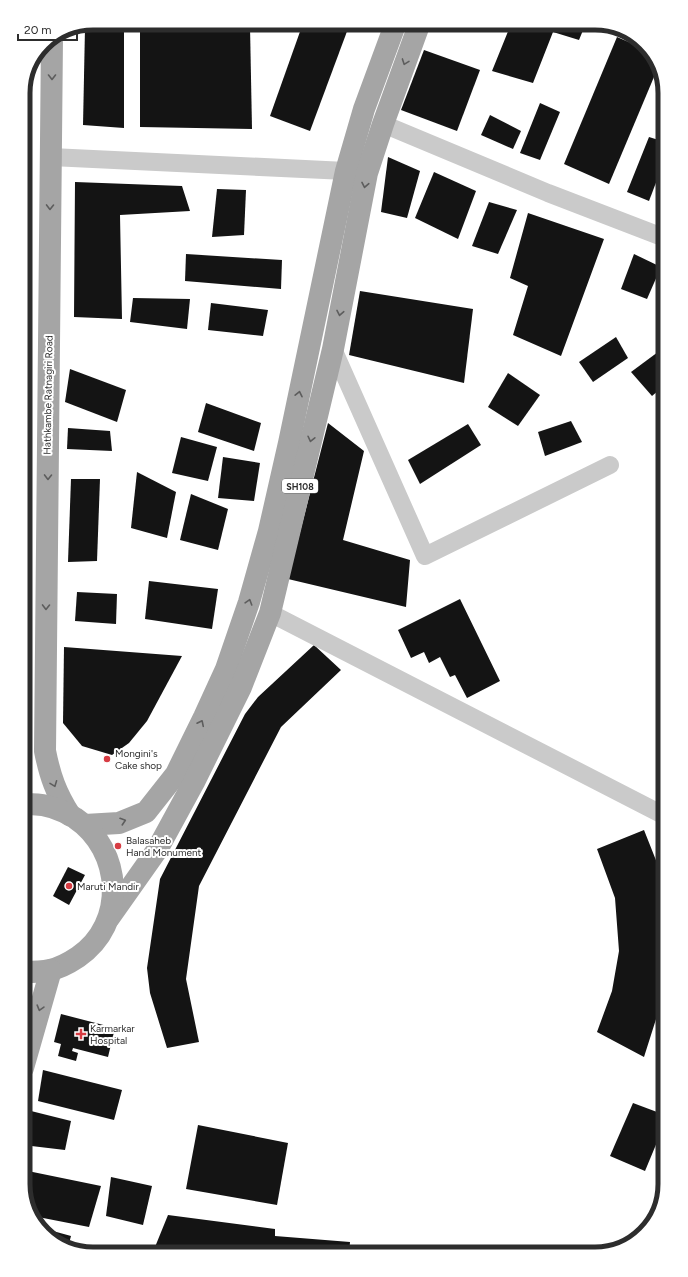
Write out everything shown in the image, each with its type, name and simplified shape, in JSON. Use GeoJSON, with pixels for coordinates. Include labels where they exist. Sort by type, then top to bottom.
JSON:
{"type":"FeatureCollection","features":[{"type":"Feature","properties":{"kind":"main road"},"geometry":{"type":"LineString","coordinates":[[30,805],[49,806],[77,820],[119,823],[146,812],[176,774],[204,717],[226,669],[249,602],[269,531],[346,171],[364,109],[393,30]]}},
{"type":"Feature","properties":{"kind":"main road","name":"SH108"},"geometry":{"type":"LineString","coordinates":[[109,918],[157,850],[194,782],[241,687],[270,613],[333,349],[368,173],[383,124],[417,30]]}},
{"type":"Feature","properties":{"kind":"main road","name":"Hathkambe Ratnagiri Road"},"geometry":{"type":"LineString","coordinates":[[52,45],[45,751],[50,775],[59,798],[77,820],[101,844],[111,867],[114,893],[109,918]]}},
{"type":"Feature","properties":{"kind":"main road"},"geometry":{"type":"LineString","coordinates":[[30,972],[51,970],[67,964],[85,952],[99,936],[109,918]]}},
{"type":"Feature","properties":{"kind":"main road"},"geometry":{"type":"LineString","coordinates":[[30,1044],[51,970]]}},
{"type":"Feature","properties":{"kind":"street"},"geometry":{"type":"LineString","coordinates":[[383,124],[548,193],[658,235]]}},
{"type":"Feature","properties":{"kind":"street"},"geometry":{"type":"LineString","coordinates":[[51,157],[346,171]]}},
{"type":"Feature","properties":{"kind":"street"},"geometry":{"type":"LineString","coordinates":[[333,349],[425,556],[610,465]]}},
{"type":"Feature","properties":{"kind":"street"},"geometry":{"type":"LineString","coordinates":[[270,613],[658,812]]}},
{"type":"Feature","properties":{"kind":"building"},"geometry":{"type":"Polygon","coordinates":[[[124,30],[124,128],[83,125],[85,31],[124,30]]]}},
{"type":"Feature","properties":{"kind":"building"},"geometry":{"type":"Polygon","coordinates":[[[140,30],[250,30],[252,129],[140,127],[140,30]]]}},
{"type":"Feature","properties":{"kind":"building"},"geometry":{"type":"Polygon","coordinates":[[[301,30],[348,30],[310,131],[270,116],[301,30]]]}},
{"type":"Feature","properties":{"kind":"building"},"geometry":{"type":"Polygon","coordinates":[[[509,30],[583,30],[579,40],[553,32],[533,83],[492,71],[509,30]]]}},
{"type":"Feature","properties":{"kind":"building"},"geometry":{"type":"Polygon","coordinates":[[[617,37],[636,45],[650,61],[655,75],[609,184],[564,164],[617,37]]]}},
{"type":"Feature","properties":{"kind":"building"},"geometry":{"type":"Polygon","coordinates":[[[424,50],[480,70],[457,131],[401,110],[424,50]]]}},
{"type":"Feature","properties":{"kind":"building"},"geometry":{"type":"Polygon","coordinates":[[[540,103],[560,112],[540,160],[520,153],[540,103]]]}},
{"type":"Feature","properties":{"kind":"building"},"geometry":{"type":"Polygon","coordinates":[[[490,115],[521,131],[513,149],[481,135],[490,115]]]}},
{"type":"Feature","properties":{"kind":"building"},"geometry":{"type":"Polygon","coordinates":[[[649,137],[658,140],[658,177],[649,201],[627,192],[649,137]]]}},
{"type":"Feature","properties":{"kind":"building"},"geometry":{"type":"Polygon","coordinates":[[[388,157],[420,171],[407,218],[381,212],[388,157]]]}},
{"type":"Feature","properties":{"kind":"building"},"geometry":{"type":"Polygon","coordinates":[[[434,172],[476,191],[458,239],[415,218],[434,172]]]}},
{"type":"Feature","properties":{"kind":"building"},"geometry":{"type":"Polygon","coordinates":[[[75,182],[182,186],[190,211],[120,215],[122,319],[74,317],[75,182]]]}},
{"type":"Feature","properties":{"kind":"building"},"geometry":{"type":"Polygon","coordinates":[[[217,189],[246,190],[244,235],[212,237],[217,189]]]}},
{"type":"Feature","properties":{"kind":"building"},"geometry":{"type":"Polygon","coordinates":[[[489,202],[517,210],[498,254],[472,246],[489,202]]]}},
{"type":"Feature","properties":{"kind":"building"},"geometry":{"type":"Polygon","coordinates":[[[528,213],[604,239],[561,356],[513,335],[528,286],[510,278],[528,213]]]}},
{"type":"Feature","properties":{"kind":"building"},"geometry":{"type":"Polygon","coordinates":[[[186,254],[282,260],[281,289],[185,281],[186,254]]]}},
{"type":"Feature","properties":{"kind":"building"},"geometry":{"type":"Polygon","coordinates":[[[634,254],[658,266],[658,274],[647,299],[621,289],[634,254]]]}},
{"type":"Feature","properties":{"kind":"building"},"geometry":{"type":"Polygon","coordinates":[[[360,291],[473,309],[464,383],[349,355],[360,291]]]}},
{"type":"Feature","properties":{"kind":"building"},"geometry":{"type":"Polygon","coordinates":[[[133,298],[190,299],[187,329],[130,322],[133,298]]]}},
{"type":"Feature","properties":{"kind":"building"},"geometry":{"type":"Polygon","coordinates":[[[211,303],[268,310],[263,336],[208,330],[211,303]]]}},
{"type":"Feature","properties":{"kind":"building"},"geometry":{"type":"Polygon","coordinates":[[[616,337],[628,358],[593,382],[579,362],[616,337]]]}},
{"type":"Feature","properties":{"kind":"building"},"geometry":{"type":"Polygon","coordinates":[[[658,352],[658,391],[652,396],[631,372],[658,352]]]}},
{"type":"Feature","properties":{"kind":"building"},"geometry":{"type":"Polygon","coordinates":[[[70,369],[126,390],[117,422],[65,402],[70,369]]]}},
{"type":"Feature","properties":{"kind":"building"},"geometry":{"type":"Polygon","coordinates":[[[508,373],[540,395],[518,426],[488,407],[508,373]]]}},
{"type":"Feature","properties":{"kind":"building"},"geometry":{"type":"Polygon","coordinates":[[[206,403],[261,423],[254,451],[198,432],[206,403]]]}},
{"type":"Feature","properties":{"kind":"building"},"geometry":{"type":"Polygon","coordinates":[[[571,421],[582,442],[545,456],[538,432],[571,421]]]}},
{"type":"Feature","properties":{"kind":"building"},"geometry":{"type":"Polygon","coordinates":[[[328,423],[364,451],[343,540],[410,560],[406,607],[288,579],[328,423]]]}},
{"type":"Feature","properties":{"kind":"building"},"geometry":{"type":"Polygon","coordinates":[[[468,424],[481,445],[420,484],[408,460],[468,424]]]}},
{"type":"Feature","properties":{"kind":"building"},"geometry":{"type":"Polygon","coordinates":[[[68,428],[110,431],[112,451],[67,449],[68,428]]]}},
{"type":"Feature","properties":{"kind":"building"},"geometry":{"type":"Polygon","coordinates":[[[181,437],[217,447],[208,481],[172,473],[181,437]]]}},
{"type":"Feature","properties":{"kind":"building"},"geometry":{"type":"Polygon","coordinates":[[[223,457],[260,463],[254,501],[218,498],[223,457]]]}},
{"type":"Feature","properties":{"kind":"building"},"geometry":{"type":"Polygon","coordinates":[[[137,472],[176,492],[167,538],[131,528],[137,472]]]}},
{"type":"Feature","properties":{"kind":"building"},"geometry":{"type":"Polygon","coordinates":[[[71,479],[100,479],[97,561],[68,562],[71,479]]]}},
{"type":"Feature","properties":{"kind":"building"},"geometry":{"type":"Polygon","coordinates":[[[191,494],[228,509],[218,550],[180,540],[191,494]]]}},
{"type":"Feature","properties":{"kind":"building"},"geometry":{"type":"Polygon","coordinates":[[[149,581],[218,589],[212,629],[145,619],[149,581]]]}},
{"type":"Feature","properties":{"kind":"building"},"geometry":{"type":"Polygon","coordinates":[[[77,592],[117,594],[116,624],[75,621],[77,592]]]}},
{"type":"Feature","properties":{"kind":"building"},"geometry":{"type":"Polygon","coordinates":[[[460,599],[500,681],[467,698],[455,675],[450,677],[440,657],[429,663],[424,652],[411,658],[398,630],[460,599]]]}},
{"type":"Feature","properties":{"kind":"building"},"geometry":{"type":"Polygon","coordinates":[[[314,645],[341,670],[281,727],[199,886],[186,979],[199,1042],[167,1048],[150,993],[147,968],[160,879],[245,714],[258,697],[314,645]]]}},
{"type":"Feature","properties":{"kind":"building"},"geometry":{"type":"Polygon","coordinates":[[[64,647],[182,656],[147,721],[129,743],[112,755],[82,746],[63,723],[64,647]]]}},
{"type":"Feature","properties":{"kind":"building"},"geometry":{"type":"Polygon","coordinates":[[[644,830],[658,865],[658,1013],[644,1057],[597,1032],[612,991],[619,951],[615,898],[597,849],[644,830]]]}},
{"type":"Feature","properties":{"kind":"building","name":"Maruti Mandir"},"geometry":{"type":"Polygon","coordinates":[[[68,867],[85,875],[69,905],[53,896],[68,867]]]}},
{"type":"Feature","properties":{"kind":"building"},"geometry":{"type":"Polygon","coordinates":[[[61,1014],[115,1028],[108,1057],[73,1048],[72,1051],[78,1053],[76,1061],[58,1056],[61,1044],[54,1042],[61,1014]]]}},
{"type":"Feature","properties":{"kind":"building"},"geometry":{"type":"Polygon","coordinates":[[[43,1070],[122,1090],[114,1120],[38,1101],[43,1070]]]}},
{"type":"Feature","properties":{"kind":"building"},"geometry":{"type":"Polygon","coordinates":[[[633,1103],[658,1112],[658,1140],[645,1171],[610,1156],[633,1103]]]}},
{"type":"Feature","properties":{"kind":"building"},"geometry":{"type":"Polygon","coordinates":[[[31,1111],[71,1121],[65,1150],[30,1146],[31,1111]]]}},
{"type":"Feature","properties":{"kind":"building"},"geometry":{"type":"Polygon","coordinates":[[[198,1125],[288,1143],[277,1205],[186,1189],[198,1125]]]}},
{"type":"Feature","properties":{"kind":"building"},"geometry":{"type":"Polygon","coordinates":[[[30,1171],[101,1186],[89,1227],[39,1217],[31,1196],[30,1171]]]}},
{"type":"Feature","properties":{"kind":"building"},"geometry":{"type":"Polygon","coordinates":[[[111,1177],[152,1186],[143,1225],[106,1216],[111,1177]]]}},
{"type":"Feature","properties":{"kind":"building"},"geometry":{"type":"Polygon","coordinates":[[[168,1215],[275,1229],[275,1236],[350,1242],[350,1247],[155,1247],[168,1215]]]}},
{"type":"Feature","properties":{"kind":"building"},"geometry":{"type":"Polygon","coordinates":[[[50,1230],[71,1236],[69,1243],[50,1230]]]}},
{"type":"Feature","properties":{"kind":"place","name":"Mongini's Cake shop"},"geometry":{"type":"Point","coordinates":[107,759]}},
{"type":"Feature","properties":{"kind":"place","name":"Balasaheb Hand Monument"},"geometry":{"type":"Point","coordinates":[118,846]}},
{"type":"Feature","properties":{"kind":"place","name":"Maruti Mandir"},"geometry":{"type":"Point","coordinates":[69,886]}},
{"type":"Feature","properties":{"kind":"place","name":"Karmarkar Hospital"},"geometry":{"type":"Point","coordinates":[81,1034]}}]}
